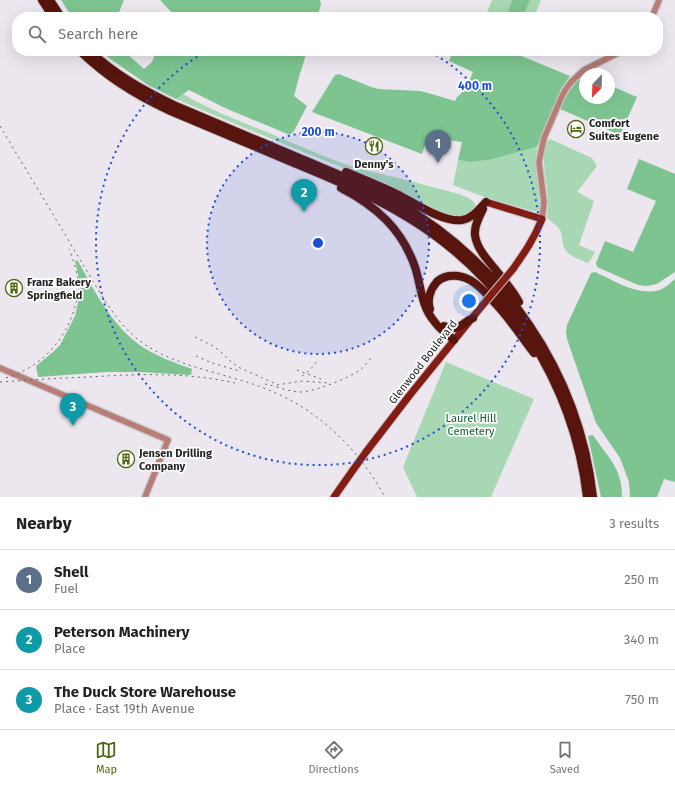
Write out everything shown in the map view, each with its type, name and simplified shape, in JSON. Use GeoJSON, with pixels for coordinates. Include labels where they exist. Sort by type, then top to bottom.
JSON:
{"type":"FeatureCollection","features":[{"type":"Feature","properties":{"kind":"highway"},"geometry":{"type":"LineString","coordinates":[[42,0],[50,12]]}},
{"type":"Feature","properties":{"kind":"highway"},"geometry":{"type":"LineString","coordinates":[[50,0],[58,12]]}},
{"type":"Feature","properties":{"kind":"highway"},"geometry":{"type":"LineString","coordinates":[[86,56],[102,71],[124,87],[147,100],[168,110],[369,188],[412,212],[457,244],[496,281],[509,297],[529,324],[553,364],[581,434],[593,497]]}},
{"type":"Feature","properties":{"kind":"highway"},"geometry":{"type":"LineString","coordinates":[[96,56],[117,73],[151,94],[360,191],[385,204],[424,228],[447,245],[482,277],[530,336],[551,376],[575,436],[587,497]]}},
{"type":"Feature","properties":{"kind":"highway"},"geometry":{"type":"LineString","coordinates":[[291,158],[326,165],[361,178],[397,194],[437,215],[453,220],[460,220],[472,216],[486,202]]}},
{"type":"Feature","properties":{"kind":"highway"},"geometry":{"type":"LineString","coordinates":[[291,158],[359,199],[382,215],[399,235],[411,256],[429,315],[440,328],[456,338]]}},
{"type":"Feature","properties":{"kind":"highway"},"geometry":{"type":"LineString","coordinates":[[486,202],[477,221],[475,229],[476,242],[483,254],[518,300],[529,324]]}},
{"type":"Feature","properties":{"kind":"highway"},"geometry":{"type":"LineString","coordinates":[[456,338],[435,318],[429,306],[430,292],[436,282],[447,276],[454,275],[468,279],[483,290],[506,315],[551,376]]}},
{"type":"Feature","properties":{"kind":"highway"},"geometry":{"type":"LineString","coordinates":[[444,326],[451,329],[457,328],[472,318]]}},
{"type":"Feature","properties":{"kind":"main road"},"geometry":{"type":"LineString","coordinates":[[486,202],[542,219]]}},
{"type":"Feature","properties":{"kind":"main road","name":"Glenwood Boulevard"},"geometry":{"type":"LineString","coordinates":[[334,497],[409,396],[529,247],[542,219]]}},
{"type":"Feature","properties":{"kind":"street"},"geometry":{"type":"LineString","coordinates":[[654,12],[659,0]]}},
{"type":"Feature","properties":{"kind":"street"},"geometry":{"type":"LineString","coordinates":[[542,219],[544,202],[539,162],[544,138],[562,96],[571,82],[584,70],[612,56]]}},
{"type":"Feature","properties":{"kind":"street"},"geometry":{"type":"LineString","coordinates":[[0,368],[168,440],[145,497]]}},
{"type":"Feature","properties":{"kind":"green space"},"geometry":{"type":"Polygon","coordinates":[[[61,0],[124,0],[119,12],[69,12],[61,0]]]}},
{"type":"Feature","properties":{"kind":"green space"},"geometry":{"type":"Polygon","coordinates":[[[160,0],[320,0],[321,5],[319,12],[171,12],[160,0]]]}},
{"type":"Feature","properties":{"kind":"green space"},"geometry":{"type":"Polygon","coordinates":[[[492,0],[512,0],[508,12],[487,12],[492,0]]]}},
{"type":"Feature","properties":{"kind":"green space"},"geometry":{"type":"Polygon","coordinates":[[[512,0],[530,0],[525,12],[508,12],[512,0]]]}},
{"type":"Feature","properties":{"kind":"green space"},"geometry":{"type":"Polygon","coordinates":[[[530,0],[541,0],[536,12],[525,12],[530,0]]]}},
{"type":"Feature","properties":{"kind":"green space"},"geometry":{"type":"Polygon","coordinates":[[[107,56],[130,56],[144,69],[152,62],[154,56],[305,56],[294,96],[307,106],[294,131],[290,135],[225,108],[189,90],[176,99],[148,85],[107,56]]]}},
{"type":"Feature","properties":{"kind":"green space"},"geometry":{"type":"Polygon","coordinates":[[[451,56],[521,56],[570,76],[561,89],[537,147],[489,160],[470,162],[458,160],[462,142],[442,139],[425,145],[422,154],[312,112],[335,75],[339,74],[379,89],[420,91],[455,101],[457,97],[466,89],[473,72],[449,61],[451,56]]]}},
{"type":"Feature","properties":{"kind":"green space"},"geometry":{"type":"Polygon","coordinates":[[[579,80],[579,104],[615,104],[615,88],[637,97],[620,135],[560,109],[576,82],[579,80]]]}},
{"type":"Feature","properties":{"kind":"green space"},"geometry":{"type":"Polygon","coordinates":[[[183,94],[225,115],[320,155],[351,166],[450,191],[466,197],[475,204],[474,209],[462,217],[447,216],[346,169],[176,99],[183,94]]]}},
{"type":"Feature","properties":{"kind":"green space"},"geometry":{"type":"Polygon","coordinates":[[[550,139],[592,158],[597,166],[577,192],[594,201],[579,245],[595,252],[590,261],[587,263],[572,256],[566,251],[559,229],[547,218],[548,196],[544,155],[545,148],[550,139]]]}},
{"type":"Feature","properties":{"kind":"green space"},"geometry":{"type":"Polygon","coordinates":[[[537,147],[537,170],[541,200],[541,209],[538,211],[533,211],[490,199],[453,185],[458,160],[470,162],[489,160],[537,147]]]}},
{"type":"Feature","properties":{"kind":"green space"},"geometry":{"type":"Polygon","coordinates":[[[639,159],[675,174],[675,272],[657,284],[647,286],[638,285],[597,267],[596,263],[605,241],[633,252],[656,201],[627,189],[639,159]]]}},
{"type":"Feature","properties":{"kind":"green space"},"geometry":{"type":"Polygon","coordinates":[[[75,260],[78,261],[106,309],[133,340],[144,348],[167,360],[192,369],[191,375],[106,372],[38,377],[36,366],[60,345],[75,316],[81,290],[75,260]]]}},
{"type":"Feature","properties":{"kind":"green space"},"geometry":{"type":"Polygon","coordinates":[[[595,272],[619,284],[636,290],[645,291],[662,289],[675,279],[675,482],[664,479],[657,497],[630,497],[629,482],[620,458],[596,423],[567,339],[567,325],[591,273],[595,272]]]}},
{"type":"Feature","properties":{"kind":"green space","name":"Laurel Hill Cemetery"},"geometry":{"type":"Polygon","coordinates":[[[446,362],[534,399],[491,497],[417,497],[403,467],[446,362]]]}},
{"type":"Feature","properties":{"kind":"green space"},"geometry":{"type":"Polygon","coordinates":[[[593,435],[617,470],[620,478],[622,497],[601,497],[588,436],[593,435]]]}},
{"type":"Feature","properties":{"kind":"railway"},"geometry":{"type":"LineString","coordinates":[[0,126],[104,300],[126,329],[145,345],[167,357],[190,366],[246,382],[278,394],[311,413],[339,436],[352,450],[364,465],[385,497]]}},
{"type":"Feature","properties":{"kind":"railway"},"geometry":{"type":"LineString","coordinates":[[6,378],[31,367],[42,359],[59,340],[72,316],[79,286],[69,249]]}},
{"type":"Feature","properties":{"kind":"railway"},"geometry":{"type":"LineString","coordinates":[[195,337],[213,346],[238,367],[274,383]]}},
{"type":"Feature","properties":{"kind":"railway"},"geometry":{"type":"LineString","coordinates":[[196,356],[212,363],[240,371]]}},
{"type":"Feature","properties":{"kind":"railway"},"geometry":{"type":"LineString","coordinates":[[265,384],[290,391],[304,392],[312,390],[339,381],[355,373],[364,367],[372,356]]}},
{"type":"Feature","properties":{"kind":"railway"},"geometry":{"type":"LineString","coordinates":[[302,376],[310,370],[317,361]]}},
{"type":"Feature","properties":{"kind":"railway"},"geometry":{"type":"LineString","coordinates":[[297,370],[321,379]]}},
{"type":"Feature","properties":{"kind":"railway"},"geometry":{"type":"LineString","coordinates":[[0,382],[125,375],[180,375],[217,379],[235,383]]}},
{"type":"Feature","properties":{"kind":"railway"},"geometry":{"type":"LineString","coordinates":[[277,385],[302,381],[328,383]]}},
{"type":"Feature","properties":{"kind":"place","name":"Comfort Suites Eugene"},"geometry":{"type":"Point","coordinates":[576,129]}},
{"type":"Feature","properties":{"kind":"place","name":"Denny's"},"geometry":{"type":"Point","coordinates":[374,146]}},
{"type":"Feature","properties":{"kind":"place","name":"Shell"},"geometry":{"type":"Point","coordinates":[438,163]}},
{"type":"Feature","properties":{"kind":"place","name":"Peterson Machinery"},"geometry":{"type":"Point","coordinates":[304,212]}},
{"type":"Feature","properties":{"kind":"place","name":"Franz Bakery Springfield"},"geometry":{"type":"Point","coordinates":[14,288]}},
{"type":"Feature","properties":{"kind":"place","name":"The Duck Store Warehouse"},"geometry":{"type":"Point","coordinates":[73,426]}},
{"type":"Feature","properties":{"kind":"place","name":"Jensen Drilling Company"},"geometry":{"type":"Point","coordinates":[126,459]}}]}
